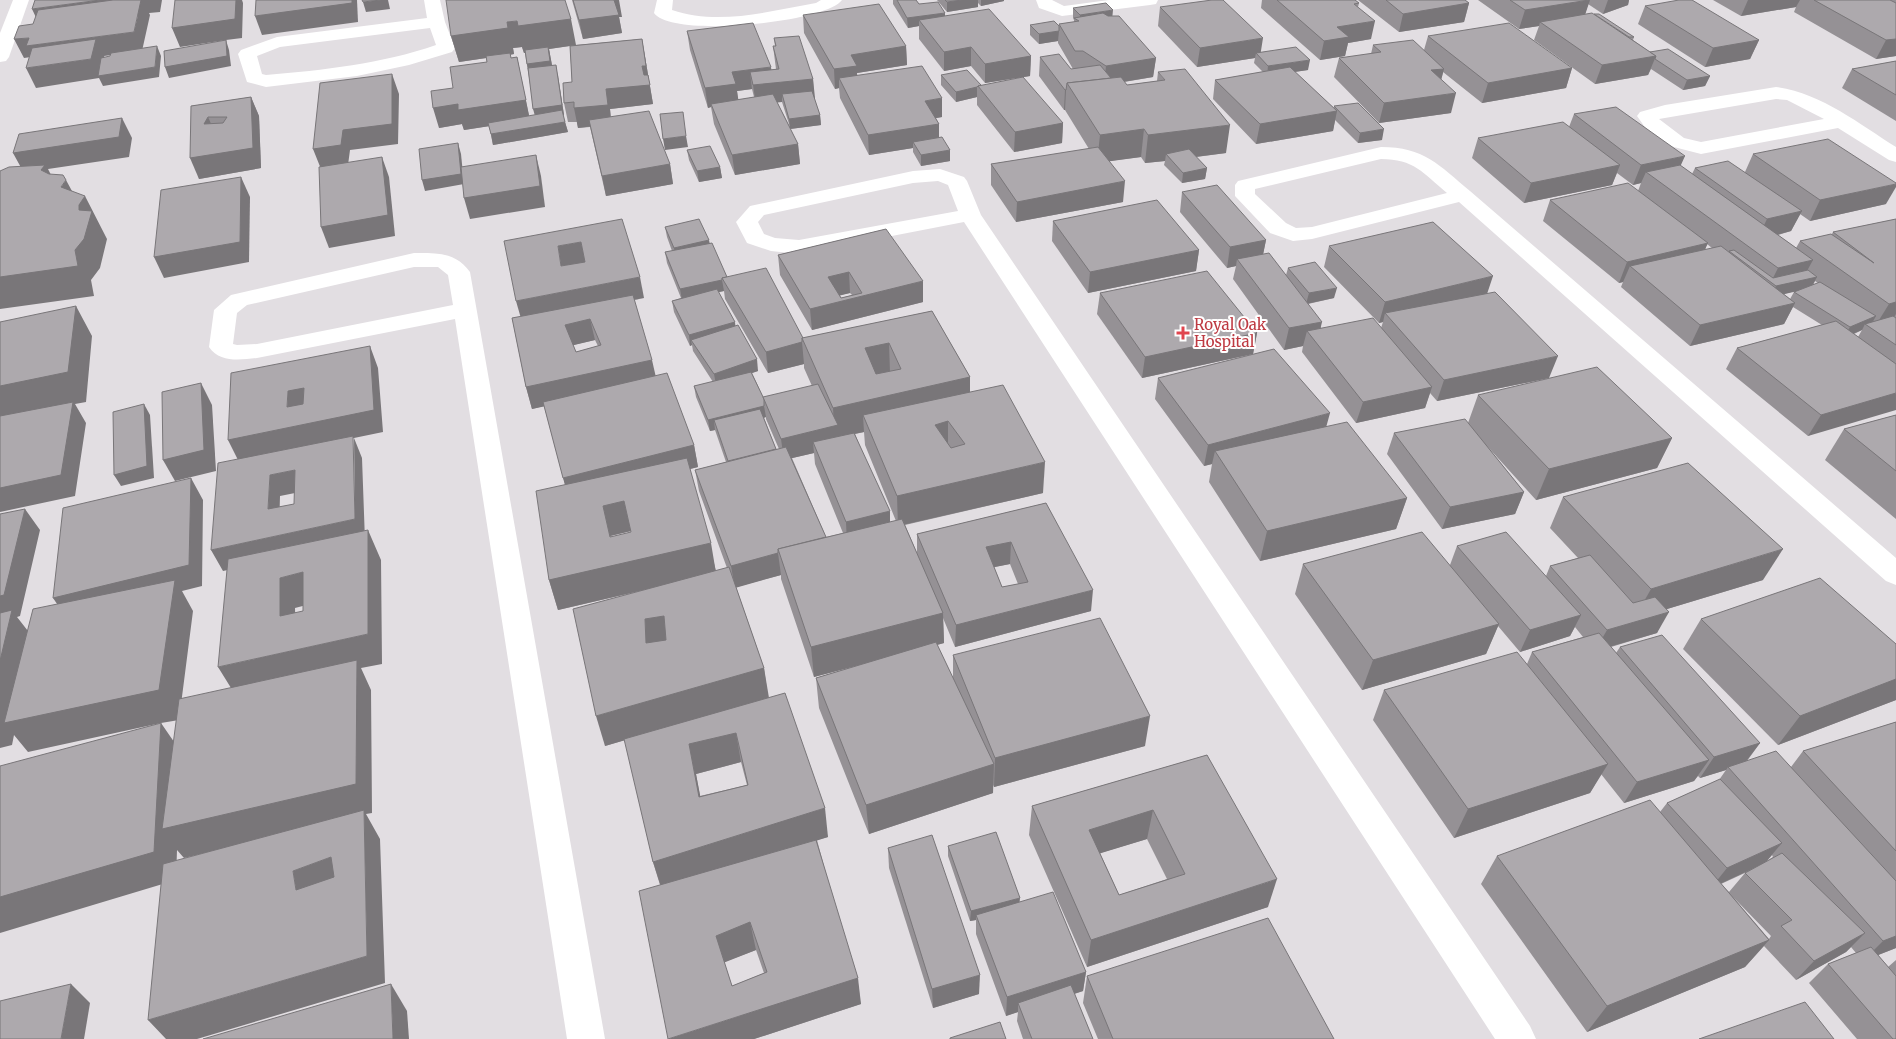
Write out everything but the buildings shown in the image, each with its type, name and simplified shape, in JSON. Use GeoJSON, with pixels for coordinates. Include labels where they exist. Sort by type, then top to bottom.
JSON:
{"type":"FeatureCollection","features":[{"type":"Feature","properties":{"kind":"street"},"geometry":{"type":"LineString","coordinates":[[1,53],[21,0]]}},
{"type":"Feature","properties":{"kind":"street"},"geometry":{"type":"LineString","coordinates":[[432,0],[436,22],[446,48],[399,62],[266,81],[254,78],[247,54],[277,42],[436,22]]}},
{"type":"Feature","properties":{"kind":"street"},"geometry":{"type":"LineString","coordinates":[[665,0],[664,13],[676,19],[732,22],[821,7],[834,0]]}},
{"type":"Feature","properties":{"kind":"street"},"geometry":{"type":"LineString","coordinates":[[1044,0],[1045,4],[1062,11],[1150,0]]}},
{"type":"Feature","properties":{"kind":"street"},"geometry":{"type":"LineString","coordinates":[[1839,122],[1701,148],[1677,142],[1654,126],[1647,116],[1665,111],[1776,93],[1791,95],[1822,110],[1896,156]]}},
{"type":"Feature","properties":{"kind":"street"},"geometry":{"type":"LineString","coordinates":[[1463,194],[1312,233],[1293,235],[1278,228],[1251,204],[1245,196],[1245,185],[1381,153],[1400,153],[1418,159],[1463,194],[1896,574]]}},
{"type":"Feature","properties":{"kind":"street"},"geometry":{"type":"LineString","coordinates":[[970,215],[799,248],[771,244],[755,238],[747,222],[757,210],[913,177],[940,175],[957,181],[970,215],[1517,1039]]}},
{"type":"Feature","properties":{"kind":"street"},"geometry":{"type":"LineString","coordinates":[[465,310],[257,351],[234,353],[221,347],[226,310],[239,300],[414,260],[443,260],[460,272],[586,1039]]}},
{"type":"Feature","properties":{"kind":"place","name":"Royal Oak Hospital"},"geometry":{"type":"Point","coordinates":[1183,333]}}]}
